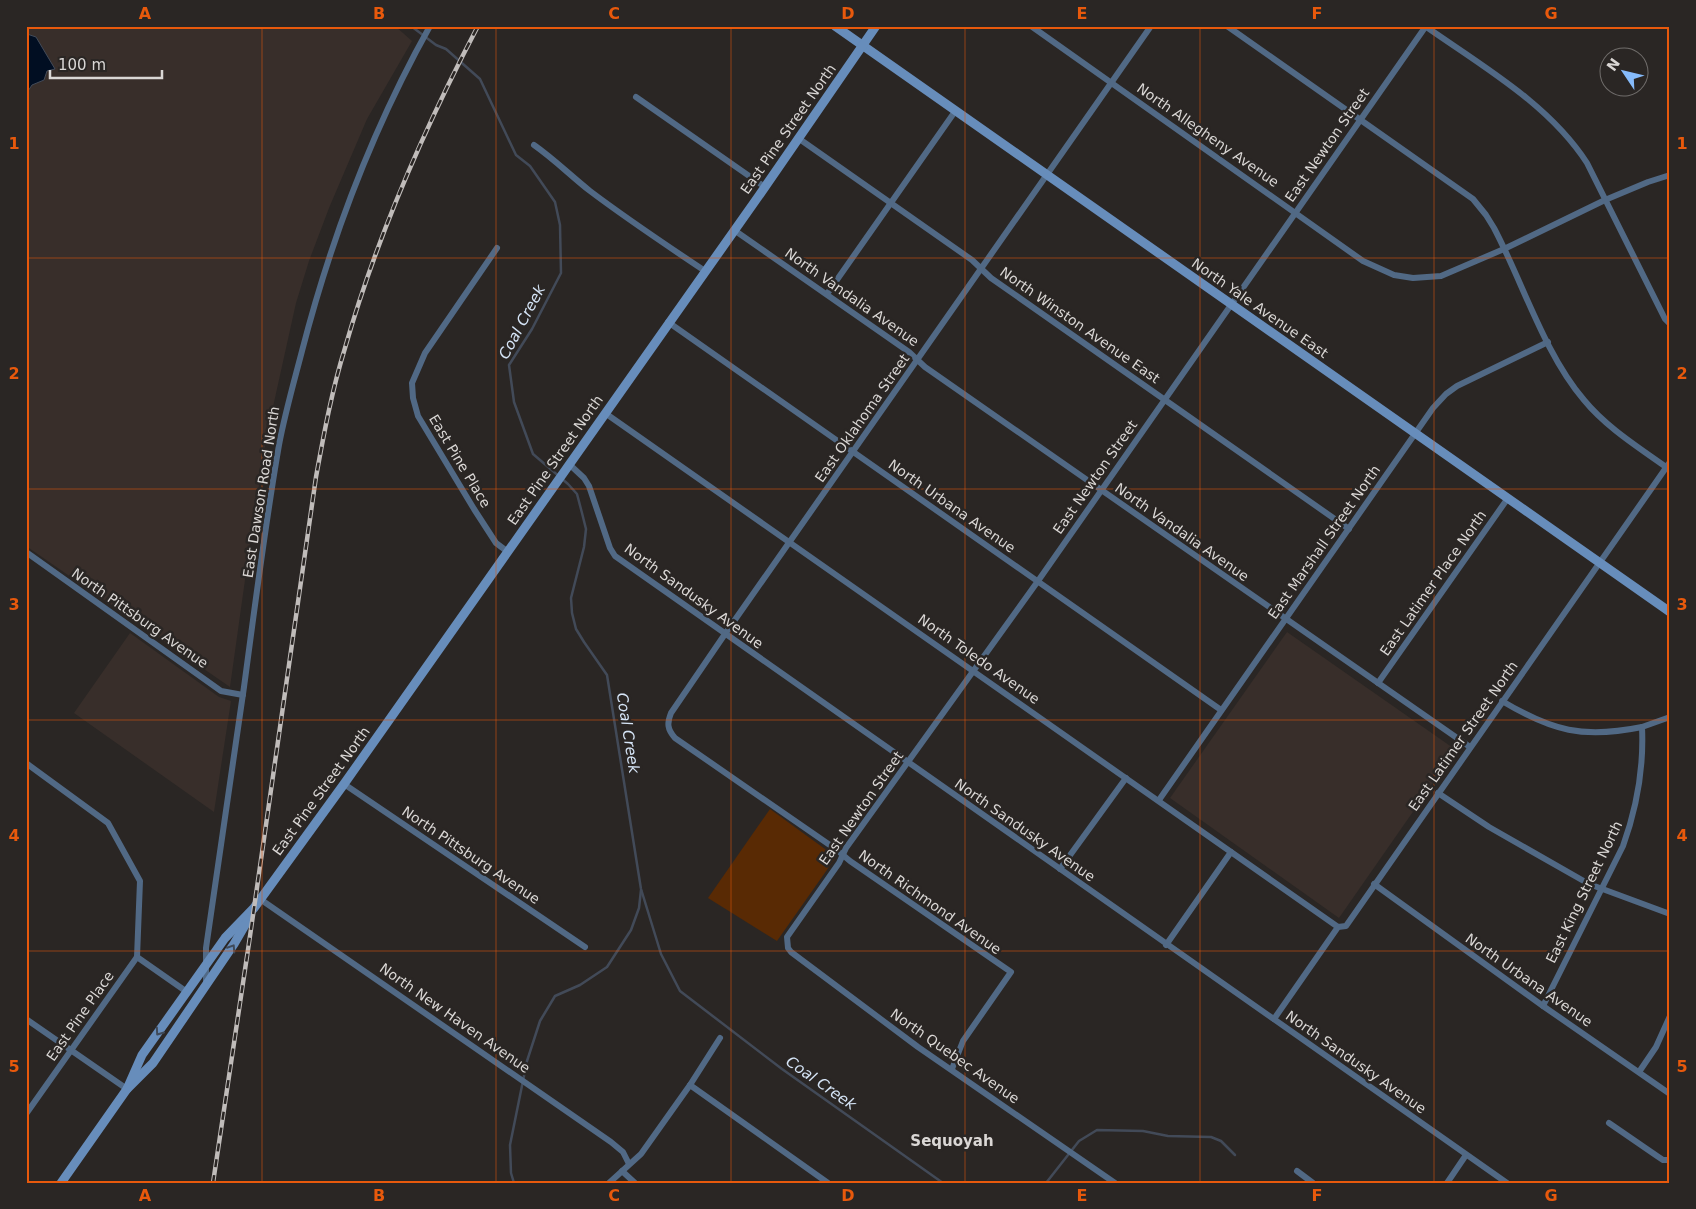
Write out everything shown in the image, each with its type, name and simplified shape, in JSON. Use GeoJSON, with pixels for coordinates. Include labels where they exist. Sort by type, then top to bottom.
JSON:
{"type":"FeatureCollection","features":[{"type":"Feature","properties":{"kind":"main road","name":"North Yale Avenue East"},"geometry":{"type":"LineString","coordinates":[[835,26],[1670,612]]}},
{"type":"Feature","properties":{"kind":"main road","name":"East Pine Street North"},"geometry":{"type":"LineString","coordinates":[[61,1183],[127,1089],[153,1063],[234,944],[260,899],[508,552],[876,26]]}},
{"type":"Feature","properties":{"kind":"main road","name":"East Pine Street North"},"geometry":{"type":"LineString","coordinates":[[127,1089],[142,1055],[225,938],[254,908]]}},
{"type":"Feature","properties":{"kind":"street","name":"North Allegheny Avenue"},"geometry":{"type":"LineString","coordinates":[[1031,26],[1363,261],[1394,275],[1413,278],[1442,276],[1504,249],[1605,200],[1670,175]]}},
{"type":"Feature","properties":{"kind":"street","name":"East Oklahoma Street"},"geometry":{"type":"LineString","coordinates":[[668,728],[671,713],[725,634],[1151,26]]}},
{"type":"Feature","properties":{"kind":"street"},"geometry":{"type":"LineString","coordinates":[[1227,26],[1473,199],[1488,218],[1548,342],[1584,401],[1608,424],[1668,465]]}},
{"type":"Feature","properties":{"kind":"street"},"geometry":{"type":"LineString","coordinates":[[1426,26],[1535,104],[1575,144],[1587,163],[1665,319],[1670,324]]}},
{"type":"Feature","properties":{"kind":"street","name":"East Newton Street"},"geometry":{"type":"LineString","coordinates":[[787,943],[790,932],[843,856],[846,848],[1038,581],[1426,26]]}},
{"type":"Feature","properties":{"kind":"street","name":"East Dawson Road North"},"geometry":{"type":"LineString","coordinates":[[206,985],[206,948],[280,444],[310,321],[340,228],[359,176],[405,74],[429,28]]}},
{"type":"Feature","properties":{"kind":"street"},"geometry":{"type":"LineString","coordinates":[[636,97],[765,186]]}},
{"type":"Feature","properties":{"kind":"street"},"geometry":{"type":"LineString","coordinates":[[827,294],[956,110]]}},
{"type":"Feature","properties":{"kind":"street","name":"North Winston Avenue East"},"geometry":{"type":"LineString","coordinates":[[798,138],[972,260],[990,278],[1349,529]]}},
{"type":"Feature","properties":{"kind":"street"},"geometry":{"type":"LineString","coordinates":[[534,144],[583,186],[704,271]]}},
{"type":"Feature","properties":{"kind":"street","name":"North Vandalia Avenue"},"geometry":{"type":"LineString","coordinates":[[734,230],[909,352],[925,367],[1285,620],[1294,624],[1470,747]]}},
{"type":"Feature","properties":{"kind":"street","name":"East Pine Place"},"geometry":{"type":"LineString","coordinates":[[497,248],[425,353],[412,383],[413,398],[418,416],[487,530],[496,543],[508,552]]}},
{"type":"Feature","properties":{"kind":"street","name":"North Urbana Avenue"},"geometry":{"type":"LineString","coordinates":[[668,322],[1221,710]]}},
{"type":"Feature","properties":{"kind":"street","name":"East Marshall Street North"},"geometry":{"type":"LineString","coordinates":[[1159,800],[1433,408],[1446,394],[1457,386],[1548,342]]}},
{"type":"Feature","properties":{"kind":"street","name":"North Toledo Avenue"},"geometry":{"type":"LineString","coordinates":[[605,413],[1338,927]]}},
{"type":"Feature","properties":{"kind":"street","name":"East Latimer Street North"},"geometry":{"type":"LineString","coordinates":[[1274,1019],[1338,927],[1346,926],[1668,465]]}},
{"type":"Feature","properties":{"kind":"street","name":"North Sandusky Avenue"},"geometry":{"type":"LineString","coordinates":[[567,466],[584,478],[589,486],[610,548],[615,556],[1507,1183]]}},
{"type":"Feature","properties":{"kind":"street","name":"East Latimer Place North"},"geometry":{"type":"LineString","coordinates":[[1378,683],[1508,498]]}},
{"type":"Feature","properties":{"kind":"street","name":"North Pittsburg Avenue"},"geometry":{"type":"LineString","coordinates":[[26,552],[222,692],[243,695]]}},
{"type":"Feature","properties":{"kind":"street"},"geometry":{"type":"LineString","coordinates":[[1502,701],[1541,722],[1577,732],[1593,734],[1642,727],[1670,717]]}},
{"type":"Feature","properties":{"kind":"street","name":"East King Street North"},"geometry":{"type":"LineString","coordinates":[[1543,1006],[1623,846],[1638,800],[1641,776],[1642,727]]}},
{"type":"Feature","properties":{"kind":"street","name":"North Richmond Avenue"},"geometry":{"type":"LineString","coordinates":[[668,728],[675,738],[1010,972],[963,1042],[952,1069]]}},
{"type":"Feature","properties":{"kind":"street"},"geometry":{"type":"LineString","coordinates":[[26,763],[108,823],[140,881],[137,957],[187,992]]}},
{"type":"Feature","properties":{"kind":"street"},"geometry":{"type":"LineString","coordinates":[[1060,869],[1126,778]]}},
{"type":"Feature","properties":{"kind":"street","name":"North Pittsburg Avenue"},"geometry":{"type":"LineString","coordinates":[[344,784],[585,947]]}},
{"type":"Feature","properties":{"kind":"street"},"geometry":{"type":"LineString","coordinates":[[1438,793],[1489,827],[1600,889],[1670,914]]}},
{"type":"Feature","properties":{"kind":"street"},"geometry":{"type":"LineString","coordinates":[[1166,945],[1231,852]]}},
{"type":"Feature","properties":{"kind":"street","name":"North Urbana Avenue"},"geometry":{"type":"LineString","coordinates":[[1374,884],[1543,1006],[1670,1094]]}},
{"type":"Feature","properties":{"kind":"street","name":"North New Haven Avenue"},"geometry":{"type":"LineString","coordinates":[[260,899],[611,1142],[623,1152],[629,1164]]}},
{"type":"Feature","properties":{"kind":"street","name":"North Quebec Avenue"},"geometry":{"type":"LineString","coordinates":[[787,943],[791,952],[918,1046],[1115,1183]]}},
{"type":"Feature","properties":{"kind":"street","name":"East Pine Place"},"geometry":{"type":"LineString","coordinates":[[26,1114],[137,957]]}},
{"type":"Feature","properties":{"kind":"street"},"geometry":{"type":"LineString","coordinates":[[1639,1072],[1656,1047],[1670,1016]]}},
{"type":"Feature","properties":{"kind":"street"},"geometry":{"type":"LineString","coordinates":[[26,1019],[127,1089]]}},
{"type":"Feature","properties":{"kind":"street"},"geometry":{"type":"LineString","coordinates":[[609,1183],[641,1154],[690,1085],[720,1038]]}},
{"type":"Feature","properties":{"kind":"street"},"geometry":{"type":"LineString","coordinates":[[690,1085],[828,1183]]}},
{"type":"Feature","properties":{"kind":"street"},"geometry":{"type":"LineString","coordinates":[[1610,1123],[1663,1160],[1670,1160]]}},
{"type":"Feature","properties":{"kind":"street"},"geometry":{"type":"LineString","coordinates":[[1447,1183],[1466,1155]]}},
{"type":"Feature","properties":{"kind":"street"},"geometry":{"type":"LineString","coordinates":[[622,1171],[635,1183]]}},
{"type":"Feature","properties":{"kind":"street"},"geometry":{"type":"LineString","coordinates":[[1297,1171],[1313,1183]]}},
{"type":"Feature","properties":{"kind":"shaded area"},"geometry":{"type":"Polygon","coordinates":[[[26,26],[395,26],[412,41],[367,119],[329,208],[309,261],[296,303],[267,434],[230,687],[26,546],[26,26]]]}},
{"type":"Feature","properties":{"kind":"shaded area"},"geometry":{"type":"Polygon","coordinates":[[[1287,632],[1456,750],[1339,918],[1170,798],[1287,632]]]}},
{"type":"Feature","properties":{"kind":"shaded area"},"geometry":{"type":"Polygon","coordinates":[[[130,633],[219,697],[231,701],[214,812],[74,713],[130,633]]]}},
{"type":"Feature","properties":{"kind":"shaded area"},"geometry":{"type":"Polygon","coordinates":[[[770,809],[836,857],[777,941],[708,898],[770,809]]]}},
{"type":"Feature","properties":{"kind":"water"},"geometry":{"type":"Polygon","coordinates":[[[26,26],[28,26],[27,34],[36,37],[55,69],[47,71],[44,80],[32,85],[26,94],[26,26]]]}},
{"type":"Feature","properties":{"kind":"waterway","name":"Coal Creek"},"geometry":{"type":"LineString","coordinates":[[411,26],[436,45],[446,49],[480,79],[516,155],[530,166],[555,202],[560,225],[561,273],[532,329],[509,365],[514,402],[533,454],[577,494],[586,529],[584,547],[571,598],[572,613],[576,629],[607,675],[641,889],[661,954],[680,991],[782,1069],[943,1183]]}},
{"type":"Feature","properties":{"kind":"waterway","name":"Coal Creek"},"geometry":{"type":"LineString","coordinates":[[514,1183],[511,1173],[510,1145],[527,1061],[540,1021],[555,996],[580,985],[607,967],[631,930],[639,908],[641,890]]}},
{"type":"Feature","properties":{"kind":"waterway"},"geometry":{"type":"LineString","coordinates":[[1046,1183],[1079,1141],[1097,1130],[1143,1131],[1168,1136],[1211,1137],[1221,1141],[1235,1155]]}},
{"type":"Feature","properties":{"kind":"railway"},"geometry":{"type":"LineString","coordinates":[[213,1183],[316,477],[332,396],[358,306],[387,224],[439,104],[478,26]]}},
{"type":"Feature","properties":{"kind":"district","name":"Sequoyah"},"geometry":{"type":"Point","coordinates":[952,1141]}}]}
